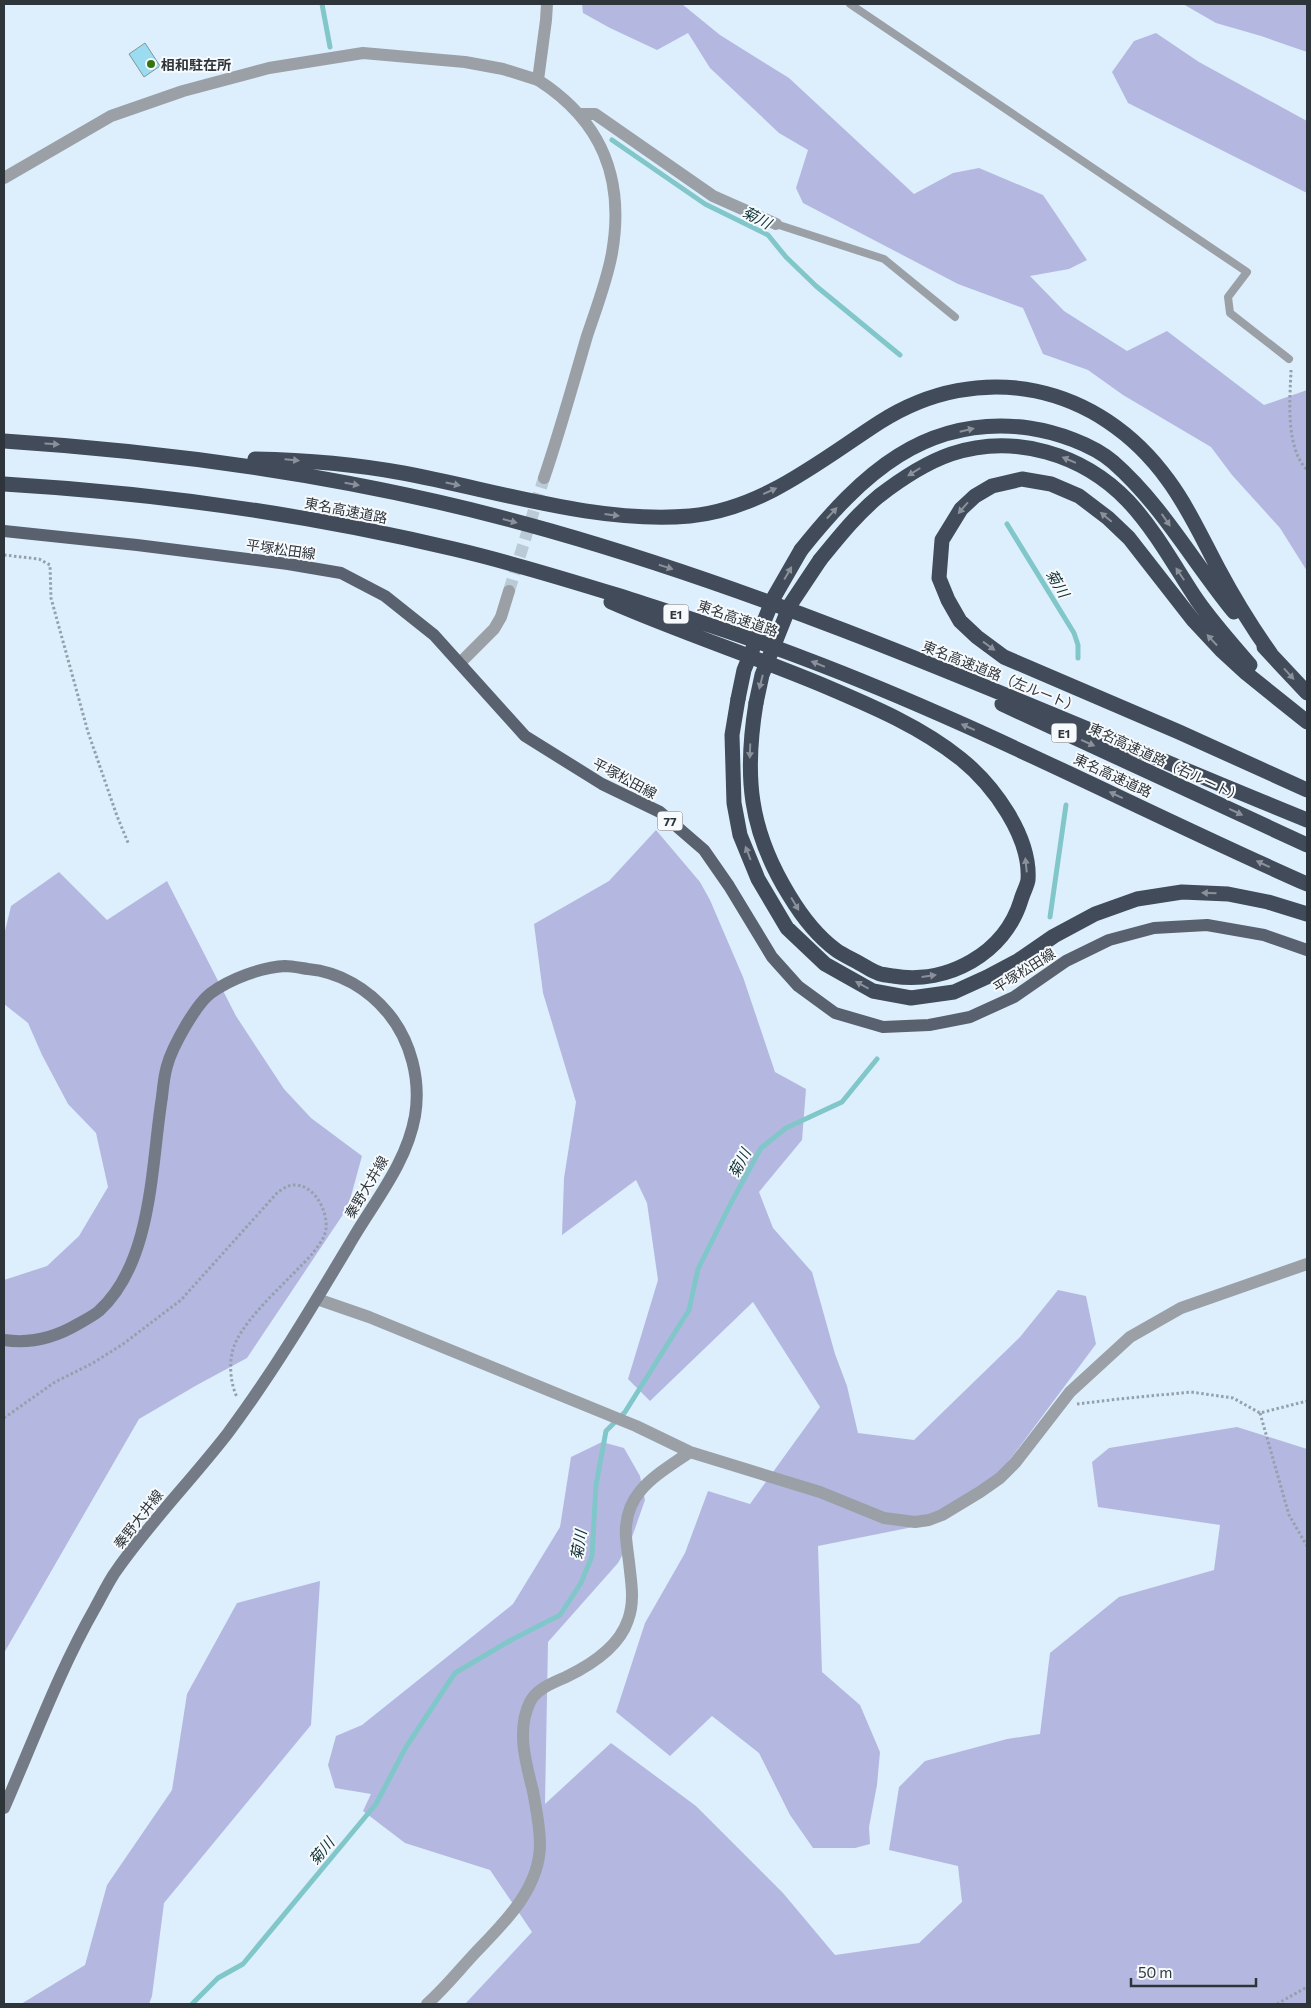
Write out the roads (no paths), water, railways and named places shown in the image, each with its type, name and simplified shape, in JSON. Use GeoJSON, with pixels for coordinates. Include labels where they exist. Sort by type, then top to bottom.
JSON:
{"type":"FeatureCollection","features":[{"type":"Feature","properties":{"kind":"highway"},"geometry":{"type":"LineString","coordinates":[[191,458],[280,459],[333,464],[401,473],[612,515],[656,518],[695,516],[734,507],[782,486],[883,420],[923,400],[965,388],[1016,386],[1057,396],[1097,413],[1124,433],[1148,455],[1168,479],[1186,506],[1241,610],[1270,654]]}},
{"type":"Feature","properties":{"kind":"highway"},"geometry":{"type":"LineString","coordinates":[[1307,693],[1270,654],[1214,587],[1158,508],[1111,460],[1075,440],[1044,430],[1011,426],[976,428],[944,435],[914,447],[890,461],[864,480],[830,514],[801,550],[774,597],[744,670],[732,735],[734,803],[740,834],[758,879],[787,928],[825,964],[873,991],[911,998],[954,992],[1019,960],[1054,936],[1095,914],[1137,899],[1182,892],[1228,894],[1268,902],[1307,914]]}},
{"type":"Feature","properties":{"kind":"highway","name":"東名高速道路"},"geometry":{"type":"LineString","coordinates":[[4,441],[65,445],[191,458],[281,471],[374,488],[550,531],[714,583],[820,622]]}},
{"type":"Feature","properties":{"kind":"highway"},"geometry":{"type":"LineString","coordinates":[[540,571],[635,613],[784,669],[890,715],[926,735],[962,760],[986,784],[1008,814],[1024,844],[1028,880],[1017,913],[999,941],[976,960],[947,974],[910,979],[878,974],[836,950],[801,915],[774,870],[759,830],[752,800],[749,770],[750,738],[762,675],[790,605],[820,560],[848,527],[878,497],[924,466],[951,454],[978,447],[1009,445],[1042,450],[1072,460],[1099,476],[1127,501],[1151,530],[1199,602],[1252,668],[1288,707]]}},
{"type":"Feature","properties":{"kind":"highway"},"geometry":{"type":"LineString","coordinates":[[1307,722],[1221,650],[1193,620],[1129,538],[1108,518],[1079,496],[1052,484],[1022,479],[992,486],[975,496],[961,509],[942,540],[939,578],[948,600],[960,621],[977,637],[1004,657],[1179,732],[1307,790]]}},
{"type":"Feature","properties":{"kind":"highway","name":"東名高速道路"},"geometry":{"type":"LineString","coordinates":[[4,484],[91,490],[262,511],[426,542],[540,571],[699,621],[804,658],[884,690],[1076,776],[1307,884]]}},
{"type":"Feature","properties":{"kind":"highway","name":"東名高速道路（左ルート）"},"geometry":{"type":"LineString","coordinates":[[820,622],[967,679],[1307,820]]}},
{"type":"Feature","properties":{"kind":"highway","name":"東名高速道路（右ルート）"},"geometry":{"type":"LineString","coordinates":[[820,622],[1156,774],[1307,845]]}},
{"type":"Feature","properties":{"kind":"main road","name":"平塚松田線"},"geometry":{"type":"LineString","coordinates":[[4,531],[137,545],[288,564],[341,573],[385,596],[434,635],[524,736],[602,784],[660,812],[704,850],[729,886],[772,957],[798,986],[835,1013],[883,1027],[929,1025],[970,1017],[1014,997],[1066,961],[1110,940],[1154,928],[1207,925],[1264,935],[1307,950]]}},
{"type":"Feature","properties":{"kind":"main road","name":"秦野大井線"},"geometry":{"type":"LineString","coordinates":[[4,1340],[22,1343],[64,1332],[98,1312],[120,1284],[136,1251],[144,1224],[167,1066],[183,1031],[209,994],[241,976],[283,966],[322,970],[331,973],[355,983],[380,1004],[400,1028],[411,1054],[417,1085],[415,1116],[406,1148],[386,1187],[361,1224],[276,1364],[228,1433],[166,1506],[114,1574],[68,1660],[44,1710],[4,1808]]}},
{"type":"Feature","properties":{"kind":"street"},"geometry":{"type":"LineString","coordinates":[[538,80],[546,20],[546,4]]}},
{"type":"Feature","properties":{"kind":"street"},"geometry":{"type":"LineString","coordinates":[[4,178],[111,116],[182,91],[269,68],[363,53],[465,62],[504,69],[538,80],[557,92],[579,114],[591,130],[601,146],[613,176],[616,199],[612,254],[544,478]]}},
{"type":"Feature","properties":{"kind":"street"},"geometry":{"type":"LineString","coordinates":[[579,114],[596,114],[713,196],[776,224]]}},
{"type":"Feature","properties":{"kind":"street"},"geometry":{"type":"LineString","coordinates":[[460,663],[494,629],[501,617],[509,592]]}},
{"type":"Feature","properties":{"kind":"street"},"geometry":{"type":"LineString","coordinates":[[316,1298],[369,1317],[620,1419],[690,1452],[820,1492],[884,1518],[900,1521],[929,1520],[942,1515],[1000,1478],[1015,1463],[1062,1402],[1111,1353],[1130,1337],[1162,1318],[1204,1298],[1307,1264]]}},
{"type":"Feature","properties":{"kind":"street"},"geometry":{"type":"LineString","coordinates":[[428,2004],[494,1933],[526,1893],[533,1875],[540,1846],[537,1812],[524,1748],[523,1728],[529,1703],[545,1687],[594,1661],[622,1633],[632,1610],[626,1536],[627,1517],[632,1501],[644,1486],[690,1452]]}},
{"type":"Feature","properties":{"kind":"lane"},"geometry":{"type":"LineString","coordinates":[[850,4],[1247,272],[1228,297],[1230,313],[1288,359]]}},
{"type":"Feature","properties":{"kind":"lane"},"geometry":{"type":"LineString","coordinates":[[776,224],[884,259],[955,317]]}},
{"type":"Feature","properties":{"kind":"waterway","name":"菊川"},"geometry":{"type":"LineString","coordinates":[[322,4],[330,47]]}},
{"type":"Feature","properties":{"kind":"waterway","name":"菊川"},"geometry":{"type":"LineString","coordinates":[[612,140],[705,204],[768,235],[786,257],[816,286],[900,355]]}},
{"type":"Feature","properties":{"kind":"waterway","name":"菊川"},"geometry":{"type":"LineString","coordinates":[[1007,524],[1074,633],[1078,645],[1078,658]]}},
{"type":"Feature","properties":{"kind":"waterway","name":"菊川"},"geometry":{"type":"LineString","coordinates":[[1050,917],[1066,805]]}},
{"type":"Feature","properties":{"kind":"waterway","name":"菊川"},"geometry":{"type":"LineString","coordinates":[[192,2004],[218,1978],[243,1964],[376,1804],[406,1747],[455,1673],[511,1640],[560,1615],[581,1583],[592,1556],[596,1485],[606,1431],[625,1412],[689,1310],[698,1269],[761,1148],[786,1128],[842,1102],[877,1059]]}},
{"type":"Feature","properties":{"kind":"tunnel"},"geometry":{"type":"LineString","coordinates":[[509,591],[544,478]]}},
{"type":"Feature","properties":{"kind":"place","name":"相和駐在所"},"geometry":{"type":"Point","coordinates":[151,64]}}]}
